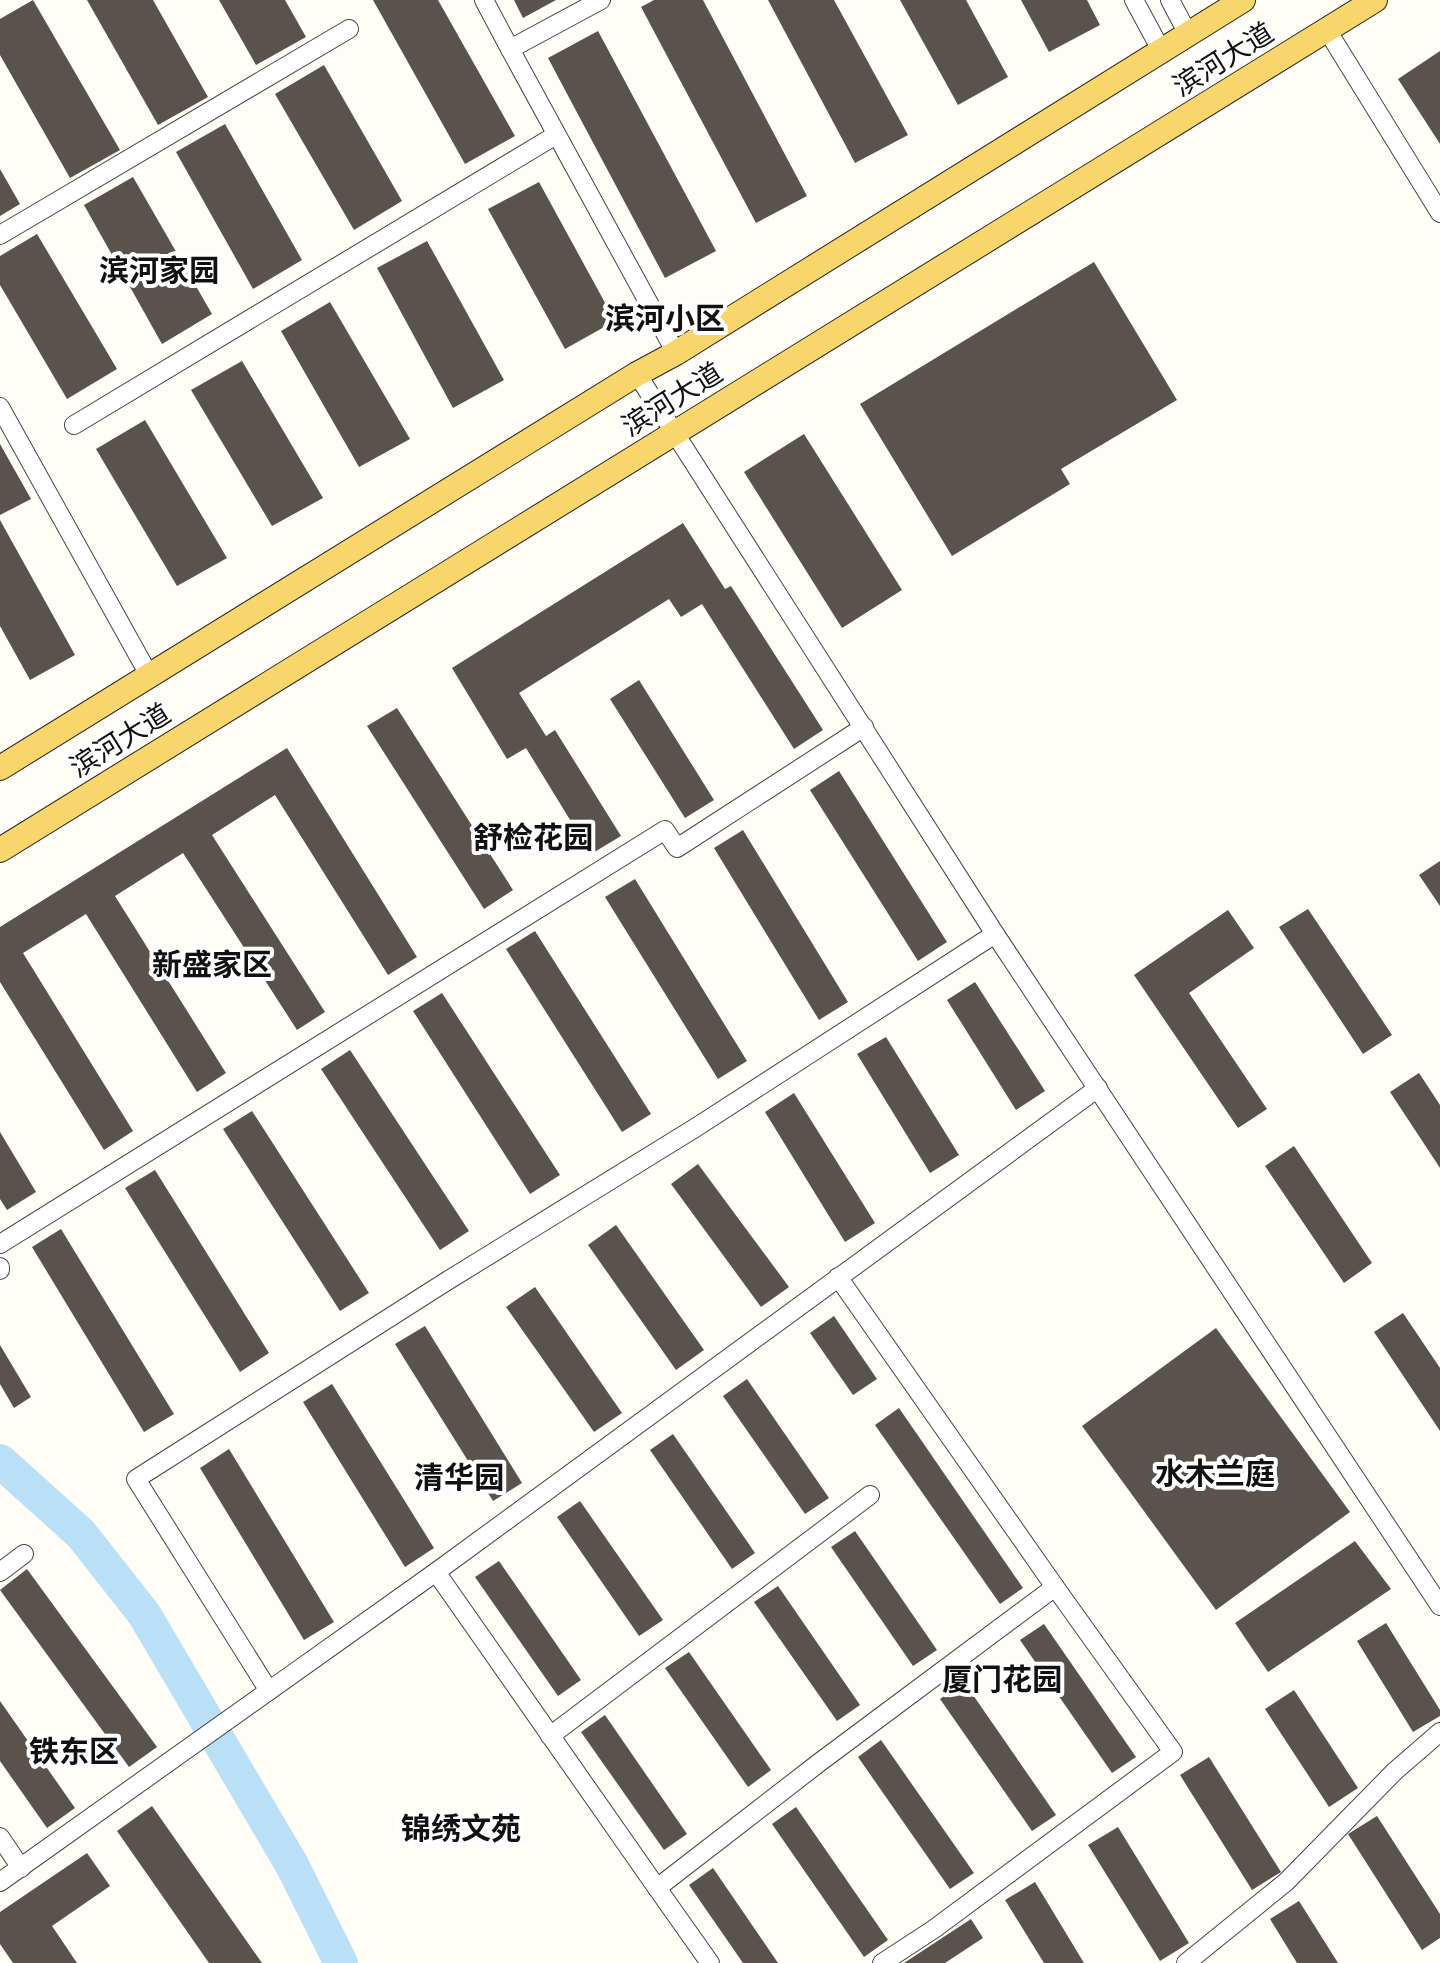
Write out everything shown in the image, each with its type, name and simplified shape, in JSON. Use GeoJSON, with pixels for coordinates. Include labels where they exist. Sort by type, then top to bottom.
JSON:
{"type":"FeatureCollection","features":[{"type":"Feature","properties":{"kind":"main road","name":"滨河大道"},"geometry":{"type":"LineString","coordinates":[[0,768],[1243,0]]}},
{"type":"Feature","properties":{"kind":"main road","name":"滨河大道"},"geometry":{"type":"LineString","coordinates":[[0,850],[1375,0]]}},
{"type":"Feature","properties":{"kind":"street"},"geometry":{"type":"LineString","coordinates":[[484,0],[676,353]]}},
{"type":"Feature","properties":{"kind":"street"},"geometry":{"type":"LineString","coordinates":[[510,49],[601,0]]}},
{"type":"Feature","properties":{"kind":"street"},"geometry":{"type":"LineString","coordinates":[[1134,0],[1161,50]]}},
{"type":"Feature","properties":{"kind":"street"},"geometry":{"type":"LineString","coordinates":[[1170,0],[1188,34]]}},
{"type":"Feature","properties":{"kind":"street"},"geometry":{"type":"LineString","coordinates":[[0,235],[349,29]]}},
{"type":"Feature","properties":{"kind":"street"},"geometry":{"type":"LineString","coordinates":[[1327,30],[1440,213]]}},
{"type":"Feature","properties":{"kind":"street"},"geometry":{"type":"LineString","coordinates":[[74,425],[556,135]]}},
{"type":"Feature","properties":{"kind":"street"},"geometry":{"type":"LineString","coordinates":[[637,374],[995,934],[1440,1606]]}},
{"type":"Feature","properties":{"kind":"street"},"geometry":{"type":"LineString","coordinates":[[0,407],[149,675]]}},
{"type":"Feature","properties":{"kind":"street"},"geometry":{"type":"LineString","coordinates":[[0,1244],[665,830],[677,848],[864,727]]}},
{"type":"Feature","properties":{"kind":"street"},"geometry":{"type":"LineString","coordinates":[[269,1691],[136,1479],[695,1128],[995,934]]}},
{"type":"Feature","properties":{"kind":"street"},"geometry":{"type":"LineString","coordinates":[[0,1882],[436,1572],[1098,1088]]}},
{"type":"Feature","properties":{"kind":"street"},"geometry":{"type":"LineString","coordinates":[[838,1277],[1173,1752],[934,1929],[882,1963]]}},
{"type":"Feature","properties":{"kind":"street"},"geometry":{"type":"LineString","coordinates":[[550,1736],[870,1495]]}},
{"type":"Feature","properties":{"kind":"street"},"geometry":{"type":"LineString","coordinates":[[0,1572],[24,1554]]}},
{"type":"Feature","properties":{"kind":"street"},"geometry":{"type":"LineString","coordinates":[[436,1572],[710,1963]]}},
{"type":"Feature","properties":{"kind":"street"},"geometry":{"type":"LineString","coordinates":[[657,1888],[1055,1587]]}},
{"type":"Feature","properties":{"kind":"street"},"geometry":{"type":"LineString","coordinates":[[1186,1963],[1286,1882],[1395,1771],[1440,1732]]}},
{"type":"Feature","properties":{"kind":"street"},"geometry":{"type":"LineString","coordinates":[[0,1837],[21,1868]]}},
{"type":"Feature","properties":{"kind":"building"},"geometry":{"type":"Polygon","coordinates":[[[33,0],[120,150],[70,178],[0,55],[0,19],[33,0]]]}},
{"type":"Feature","properties":{"kind":"building"},"geometry":{"type":"Polygon","coordinates":[[[87,0],[153,0],[208,97],[158,125],[87,0]]]}},
{"type":"Feature","properties":{"kind":"building"},"geometry":{"type":"Polygon","coordinates":[[[219,0],[285,0],[306,37],[256,65],[219,0]]]}},
{"type":"Feature","properties":{"kind":"building"},"geometry":{"type":"Polygon","coordinates":[[[373,0],[438,0],[515,136],[465,164],[373,0]]]}},
{"type":"Feature","properties":{"kind":"building"},"geometry":{"type":"Polygon","coordinates":[[[514,0],[556,0],[523,18],[514,0]]]}},
{"type":"Feature","properties":{"kind":"building"},"geometry":{"type":"Polygon","coordinates":[[[654,0],[703,0],[807,196],[756,223],[641,7],[654,0]]]}},
{"type":"Feature","properties":{"kind":"building"},"geometry":{"type":"Polygon","coordinates":[[[768,0],[834,0],[908,135],[855,163],[768,0]]]}},
{"type":"Feature","properties":{"kind":"building"},"geometry":{"type":"Polygon","coordinates":[[[900,0],[966,0],[1008,77],[958,105],[900,0]]]}},
{"type":"Feature","properties":{"kind":"building"},"geometry":{"type":"Polygon","coordinates":[[[1021,0],[1087,0],[1100,25],[1049,52],[1021,0]]]}},
{"type":"Feature","properties":{"kind":"building"},"geometry":{"type":"Polygon","coordinates":[[[598,31],[716,251],[665,278],[548,58],[598,31]]]}},
{"type":"Feature","properties":{"kind":"building"},"geometry":{"type":"Polygon","coordinates":[[[1440,51],[1440,144],[1398,79],[1440,51]]]}},
{"type":"Feature","properties":{"kind":"building"},"geometry":{"type":"Polygon","coordinates":[[[324,65],[402,201],[354,230],[275,94],[324,65]]]}},
{"type":"Feature","properties":{"kind":"building"},"geometry":{"type":"Polygon","coordinates":[[[225,124],[302,260],[253,289],[176,152],[225,124]]]}},
{"type":"Feature","properties":{"kind":"building"},"geometry":{"type":"Polygon","coordinates":[[[0,169],[20,204],[0,216],[0,169]]]}},
{"type":"Feature","properties":{"kind":"building"},"geometry":{"type":"Polygon","coordinates":[[[133,177],[212,314],[162,344],[84,205],[133,177]]]}},
{"type":"Feature","properties":{"kind":"building"},"geometry":{"type":"Polygon","coordinates":[[[539,182],[615,321],[565,349],[488,209],[539,182]]]}},
{"type":"Feature","properties":{"kind":"building"},"geometry":{"type":"Polygon","coordinates":[[[37,234],[117,369],[67,399],[0,285],[0,256],[37,234]]]}},
{"type":"Feature","properties":{"kind":"building"},"geometry":{"type":"Polygon","coordinates":[[[427,241],[504,380],[453,408],[377,268],[427,241]]]}},
{"type":"Feature","properties":{"kind":"building"},"geometry":{"type":"Polygon","coordinates":[[[1094,262],[1177,400],[1061,469],[1070,484],[952,556],[860,404],[1094,262]]]}},
{"type":"Feature","properties":{"kind":"building"},"geometry":{"type":"Polygon","coordinates":[[[330,302],[410,439],[359,467],[281,331],[330,302]]]}},
{"type":"Feature","properties":{"kind":"building"},"geometry":{"type":"Polygon","coordinates":[[[242,361],[323,498],[272,526],[191,390],[242,361]]]}},
{"type":"Feature","properties":{"kind":"building"},"geometry":{"type":"Polygon","coordinates":[[[145,420],[227,558],[177,586],[96,449],[145,420]]]}},
{"type":"Feature","properties":{"kind":"building"},"geometry":{"type":"Polygon","coordinates":[[[804,434],[902,590],[842,628],[744,472],[804,434]]]}},
{"type":"Feature","properties":{"kind":"building"},"geometry":{"type":"Polygon","coordinates":[[[0,444],[31,499],[0,515],[0,444]]]}},
{"type":"Feature","properties":{"kind":"building"},"geometry":{"type":"Polygon","coordinates":[[[0,520],[75,655],[30,680],[0,626],[0,520]]]}},
{"type":"Feature","properties":{"kind":"building"},"geometry":{"type":"Polygon","coordinates":[[[683,523],[725,589],[731,586],[823,730],[794,749],[702,604],[681,617],[669,599],[519,693],[546,736],[555,730],[621,836],[591,854],[526,748],[507,759],[452,668],[683,523]]]}},
{"type":"Feature","properties":{"kind":"building"},"geometry":{"type":"Polygon","coordinates":[[[639,680],[714,800],[685,818],[610,699],[639,680]]]}},
{"type":"Feature","properties":{"kind":"building"},"geometry":{"type":"Polygon","coordinates":[[[397,708],[513,890],[484,909],[367,726],[397,708]]]}},
{"type":"Feature","properties":{"kind":"building"},"geometry":{"type":"Polygon","coordinates":[[[287,748],[417,957],[388,975],[275,795],[212,835],[325,1012],[297,1030],[183,853],[115,896],[226,1073],[197,1092],[86,914],[23,953],[133,1131],[104,1150],[0,982],[0,927],[287,748]]]}},
{"type":"Feature","properties":{"kind":"building"},"geometry":{"type":"Polygon","coordinates":[[[839,771],[947,942],[918,961],[810,790],[839,771]]]}},
{"type":"Feature","properties":{"kind":"building"},"geometry":{"type":"Polygon","coordinates":[[[743,830],[848,1002],[819,1020],[714,848],[743,830]]]}},
{"type":"Feature","properties":{"kind":"building"},"geometry":{"type":"Polygon","coordinates":[[[1440,861],[1440,906],[1419,875],[1440,861]]]}},
{"type":"Feature","properties":{"kind":"building"},"geometry":{"type":"Polygon","coordinates":[[[635,879],[747,1061],[718,1079],[605,897],[635,879]]]}},
{"type":"Feature","properties":{"kind":"building"},"geometry":{"type":"Polygon","coordinates":[[[1308,909],[1392,1035],[1363,1054],[1279,927],[1308,909]]]}},
{"type":"Feature","properties":{"kind":"building"},"geometry":{"type":"Polygon","coordinates":[[[1228,910],[1254,948],[1189,993],[1267,1109],[1238,1128],[1134,975],[1228,910]]]}},
{"type":"Feature","properties":{"kind":"building"},"geometry":{"type":"Polygon","coordinates":[[[535,931],[651,1114],[622,1132],[506,949],[535,931]]]}},
{"type":"Feature","properties":{"kind":"building"},"geometry":{"type":"Polygon","coordinates":[[[975,982],[1045,1091],[1016,1110],[947,1000],[975,982]]]}},
{"type":"Feature","properties":{"kind":"building"},"geometry":{"type":"Polygon","coordinates":[[[442,993],[560,1175],[530,1194],[413,1011],[442,993]]]}},
{"type":"Feature","properties":{"kind":"building"},"geometry":{"type":"Polygon","coordinates":[[[886,1037],[959,1155],[930,1173],[857,1054],[886,1037]]]}},
{"type":"Feature","properties":{"kind":"building"},"geometry":{"type":"Polygon","coordinates":[[[350,1050],[469,1231],[440,1250],[321,1069],[350,1050]]]}},
{"type":"Feature","properties":{"kind":"building"},"geometry":{"type":"Polygon","coordinates":[[[1419,1073],[1440,1105],[1440,1168],[1390,1092],[1419,1073]]]}},
{"type":"Feature","properties":{"kind":"building"},"geometry":{"type":"Polygon","coordinates":[[[794,1093],[875,1223],[845,1242],[765,1112],[794,1093]]]}},
{"type":"Feature","properties":{"kind":"building"},"geometry":{"type":"Polygon","coordinates":[[[252,1111],[369,1293],[340,1311],[223,1129],[252,1111]]]}},
{"type":"Feature","properties":{"kind":"building"},"geometry":{"type":"Polygon","coordinates":[[[0,1132],[36,1192],[7,1210],[0,1199],[0,1132]]]}},
{"type":"Feature","properties":{"kind":"building"},"geometry":{"type":"Polygon","coordinates":[[[1294,1146],[1372,1263],[1344,1283],[1265,1166],[1294,1146]]]}},
{"type":"Feature","properties":{"kind":"building"},"geometry":{"type":"Polygon","coordinates":[[[698,1164],[789,1287],[761,1307],[671,1184],[698,1164]]]}},
{"type":"Feature","properties":{"kind":"building"},"geometry":{"type":"Polygon","coordinates":[[[155,1170],[269,1353],[240,1372],[125,1188],[155,1170]]]}},
{"type":"Feature","properties":{"kind":"building"},"geometry":{"type":"Polygon","coordinates":[[[616,1225],[704,1350],[676,1370],[588,1245],[616,1225]]]}},
{"type":"Feature","properties":{"kind":"building"},"geometry":{"type":"Polygon","coordinates":[[[61,1229],[174,1414],[144,1432],[32,1247],[61,1229]]]}},
{"type":"Feature","properties":{"kind":"building"},"geometry":{"type":"Polygon","coordinates":[[[535,1287],[622,1413],[594,1432],[506,1307],[535,1287]]]}},
{"type":"Feature","properties":{"kind":"building"},"geometry":{"type":"Polygon","coordinates":[[[1403,1313],[1440,1368],[1440,1431],[1374,1332],[1403,1313]]]}},
{"type":"Feature","properties":{"kind":"building"},"geometry":{"type":"Polygon","coordinates":[[[834,1316],[877,1379],[853,1395],[810,1333],[834,1316]]]}},
{"type":"Feature","properties":{"kind":"building"},"geometry":{"type":"Polygon","coordinates":[[[425,1326],[522,1483],[493,1501],[395,1344],[425,1326]]]}},
{"type":"Feature","properties":{"kind":"building"},"geometry":{"type":"Polygon","coordinates":[[[1216,1328],[1350,1512],[1216,1610],[1082,1426],[1216,1328]]]}},
{"type":"Feature","properties":{"kind":"building"},"geometry":{"type":"Polygon","coordinates":[[[0,1345],[31,1397],[14,1408],[0,1384],[0,1345]]]}},
{"type":"Feature","properties":{"kind":"building"},"geometry":{"type":"Polygon","coordinates":[[[747,1379],[829,1498],[805,1514],[723,1396],[747,1379]]]}},
{"type":"Feature","properties":{"kind":"building"},"geometry":{"type":"Polygon","coordinates":[[[332,1384],[434,1548],[405,1567],[303,1402],[332,1384]]]}},
{"type":"Feature","properties":{"kind":"building"},"geometry":{"type":"Polygon","coordinates":[[[899,1408],[1023,1588],[1000,1604],[875,1425],[899,1408]]]}},
{"type":"Feature","properties":{"kind":"building"},"geometry":{"type":"Polygon","coordinates":[[[673,1434],[755,1553],[732,1569],[650,1450],[673,1434]]]}},
{"type":"Feature","properties":{"kind":"building"},"geometry":{"type":"Polygon","coordinates":[[[229,1449],[334,1622],[304,1640],[200,1468],[229,1449]]]}},
{"type":"Feature","properties":{"kind":"building"},"geometry":{"type":"Polygon","coordinates":[[[580,1501],[663,1620],[639,1636],[557,1517],[580,1501]]]}},
{"type":"Feature","properties":{"kind":"building"},"geometry":{"type":"Polygon","coordinates":[[[855,1531],[937,1650],[913,1666],[831,1547],[855,1531]]]}},
{"type":"Feature","properties":{"kind":"building"},"geometry":{"type":"Polygon","coordinates":[[[1355,1541],[1391,1589],[1268,1672],[1235,1623],[1355,1541]]]}},
{"type":"Feature","properties":{"kind":"building"},"geometry":{"type":"Polygon","coordinates":[[[499,1561],[581,1680],[558,1696],[475,1577],[499,1561]]]}},
{"type":"Feature","properties":{"kind":"building"},"geometry":{"type":"Polygon","coordinates":[[[27,1569],[157,1747],[129,1767],[0,1590],[27,1569]]]}},
{"type":"Feature","properties":{"kind":"building"},"geometry":{"type":"Polygon","coordinates":[[[778,1586],[860,1705],[837,1721],[754,1602],[778,1586]]]}},
{"type":"Feature","properties":{"kind":"building"},"geometry":{"type":"Polygon","coordinates":[[[1386,1623],[1440,1710],[1440,1716],[1413,1732],[1357,1641],[1386,1623]]]}},
{"type":"Feature","properties":{"kind":"building"},"geometry":{"type":"Polygon","coordinates":[[[1044,1624],[1136,1757],[1112,1773],[1020,1640],[1044,1624]]]}},
{"type":"Feature","properties":{"kind":"building"},"geometry":{"type":"Polygon","coordinates":[[[689,1652],[771,1770],[748,1787],[665,1668],[689,1652]]]}},
{"type":"Feature","properties":{"kind":"building"},"geometry":{"type":"Polygon","coordinates":[[[964,1682],[1056,1815],[1032,1831],[940,1699],[964,1682]]]}},
{"type":"Feature","properties":{"kind":"building"},"geometry":{"type":"Polygon","coordinates":[[[1294,1690],[1358,1788],[1329,1807],[1265,1709],[1294,1690]]]}},
{"type":"Feature","properties":{"kind":"building"},"geometry":{"type":"Polygon","coordinates":[[[0,1701],[75,1808],[47,1828],[0,1761],[0,1701]]]}},
{"type":"Feature","properties":{"kind":"building"},"geometry":{"type":"Polygon","coordinates":[[[605,1715],[687,1834],[664,1850],[581,1732],[605,1715]]]}},
{"type":"Feature","properties":{"kind":"building"},"geometry":{"type":"Polygon","coordinates":[[[881,1740],[974,1873],[950,1889],[858,1757],[881,1740]]]}},
{"type":"Feature","properties":{"kind":"building"},"geometry":{"type":"Polygon","coordinates":[[[1209,1757],[1281,1872],[1252,1890],[1180,1775],[1209,1757]]]}},
{"type":"Feature","properties":{"kind":"building"},"geometry":{"type":"Polygon","coordinates":[[[152,1806],[262,1963],[209,1963],[117,1831],[152,1806]]]}},
{"type":"Feature","properties":{"kind":"building"},"geometry":{"type":"Polygon","coordinates":[[[796,1807],[888,1940],[864,1957],[772,1824],[796,1807]]]}},
{"type":"Feature","properties":{"kind":"building"},"geometry":{"type":"Polygon","coordinates":[[[1377,1816],[1440,1914],[1440,1938],[1422,1950],[1348,1834],[1377,1816]]]}},
{"type":"Feature","properties":{"kind":"building"},"geometry":{"type":"Polygon","coordinates":[[[1118,1827],[1189,1943],[1160,1961],[1088,1845],[1118,1827]]]}},
{"type":"Feature","properties":{"kind":"building"},"geometry":{"type":"Polygon","coordinates":[[[87,1853],[110,1886],[52,1926],[77,1963],[13,1963],[0,1944],[0,1912],[87,1853]]]}},
{"type":"Feature","properties":{"kind":"building"},"geometry":{"type":"Polygon","coordinates":[[[713,1868],[778,1963],[743,1963],[689,1885],[713,1868]]]}},
{"type":"Feature","properties":{"kind":"building"},"geometry":{"type":"Polygon","coordinates":[[[1035,1882],[1084,1963],[1044,1963],[1005,1900],[1035,1882]]]}},
{"type":"Feature","properties":{"kind":"building"},"geometry":{"type":"Polygon","coordinates":[[[1299,1901],[1338,1963],[1297,1963],[1270,1919],[1299,1901]]]}},
{"type":"Feature","properties":{"kind":"building"},"geometry":{"type":"Polygon","coordinates":[[[971,1919],[983,1938],[945,1963],[904,1963],[971,1919]]]}},
{"type":"Feature","properties":{"kind":"waterway"},"geometry":{"type":"LineString","coordinates":[[0,1461],[81,1534],[144,1614],[292,1865],[341,1963]]}},
{"type":"Feature","properties":{"kind":"district","name":"滨河家园"},"geometry":{"type":"Point","coordinates":[159,270]}},
{"type":"Feature","properties":{"kind":"district","name":"滨河小区"},"geometry":{"type":"Point","coordinates":[665,318]}},
{"type":"Feature","properties":{"kind":"district","name":"舒检花园"},"geometry":{"type":"Point","coordinates":[533,837]}},
{"type":"Feature","properties":{"kind":"district","name":"新盛家区"},"geometry":{"type":"Point","coordinates":[212,964]}},
{"type":"Feature","properties":{"kind":"district","name":"水木兰庭"},"geometry":{"type":"Point","coordinates":[1215,1473]}},
{"type":"Feature","properties":{"kind":"district","name":"清华园"},"geometry":{"type":"Point","coordinates":[459,1477]}},
{"type":"Feature","properties":{"kind":"district","name":"厦门花园"},"geometry":{"type":"Point","coordinates":[1002,1679]}},
{"type":"Feature","properties":{"kind":"district","name":"铁东区"},"geometry":{"type":"Point","coordinates":[74,1751]}},
{"type":"Feature","properties":{"kind":"district","name":"锦绣文苑"},"geometry":{"type":"Point","coordinates":[461,1828]}}]}
